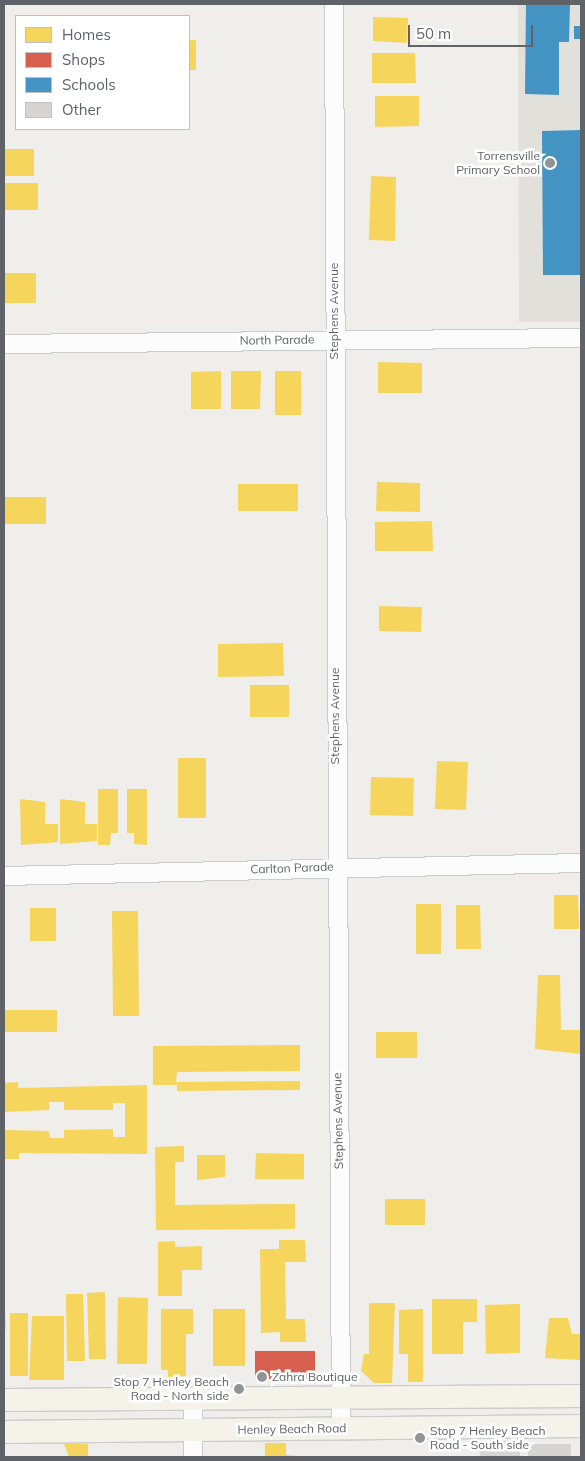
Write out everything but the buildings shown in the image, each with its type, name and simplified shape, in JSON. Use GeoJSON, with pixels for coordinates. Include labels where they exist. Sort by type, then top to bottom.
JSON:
{"type":"FeatureCollection","features":[{"type":"Feature","properties":{"kind":"main road"},"geometry":{"type":"LineString","coordinates":[[4,1400],[581,1396]]}},
{"type":"Feature","properties":{"kind":"main road","name":"Henley Beach Road"},"geometry":{"type":"LineString","coordinates":[[4,1432],[581,1426]]}},
{"type":"Feature","properties":{"kind":"street","name":"Stephens Avenue"},"geometry":{"type":"LineString","coordinates":[[334,4],[336,866],[341,1428]]}},
{"type":"Feature","properties":{"kind":"street","name":"North Parade"},"geometry":{"type":"LineString","coordinates":[[4,344],[334,339],[581,338]]}},
{"type":"Feature","properties":{"kind":"street","name":"Carlton Parade"},"geometry":{"type":"LineString","coordinates":[[4,876],[336,866],[581,864]]}},
{"type":"Feature","properties":{"kind":"street"},"geometry":{"type":"LineString","coordinates":[[193,1399],[193,1457]]}},
{"type":"Feature","properties":{"kind":"shaded area","name":"Torrensville Primary School"},"geometry":{"type":"Polygon","coordinates":[[[518,4],[581,4],[581,322],[519,322],[518,4]]]}},
{"type":"Feature","properties":{"kind":"place","name":"Torrensville Primary School"},"geometry":{"type":"Point","coordinates":[550,163]}},
{"type":"Feature","properties":{"kind":"place","name":"Zahra Boutique"},"geometry":{"type":"Point","coordinates":[262,1377]}},
{"type":"Feature","properties":{"kind":"place","name":"Stop 7 Henley Beach Road - North side"},"geometry":{"type":"Point","coordinates":[239,1389]}},
{"type":"Feature","properties":{"kind":"place","name":"Stop 7 Henley Beach Road - South side"},"geometry":{"type":"Point","coordinates":[420,1438]}}]}
